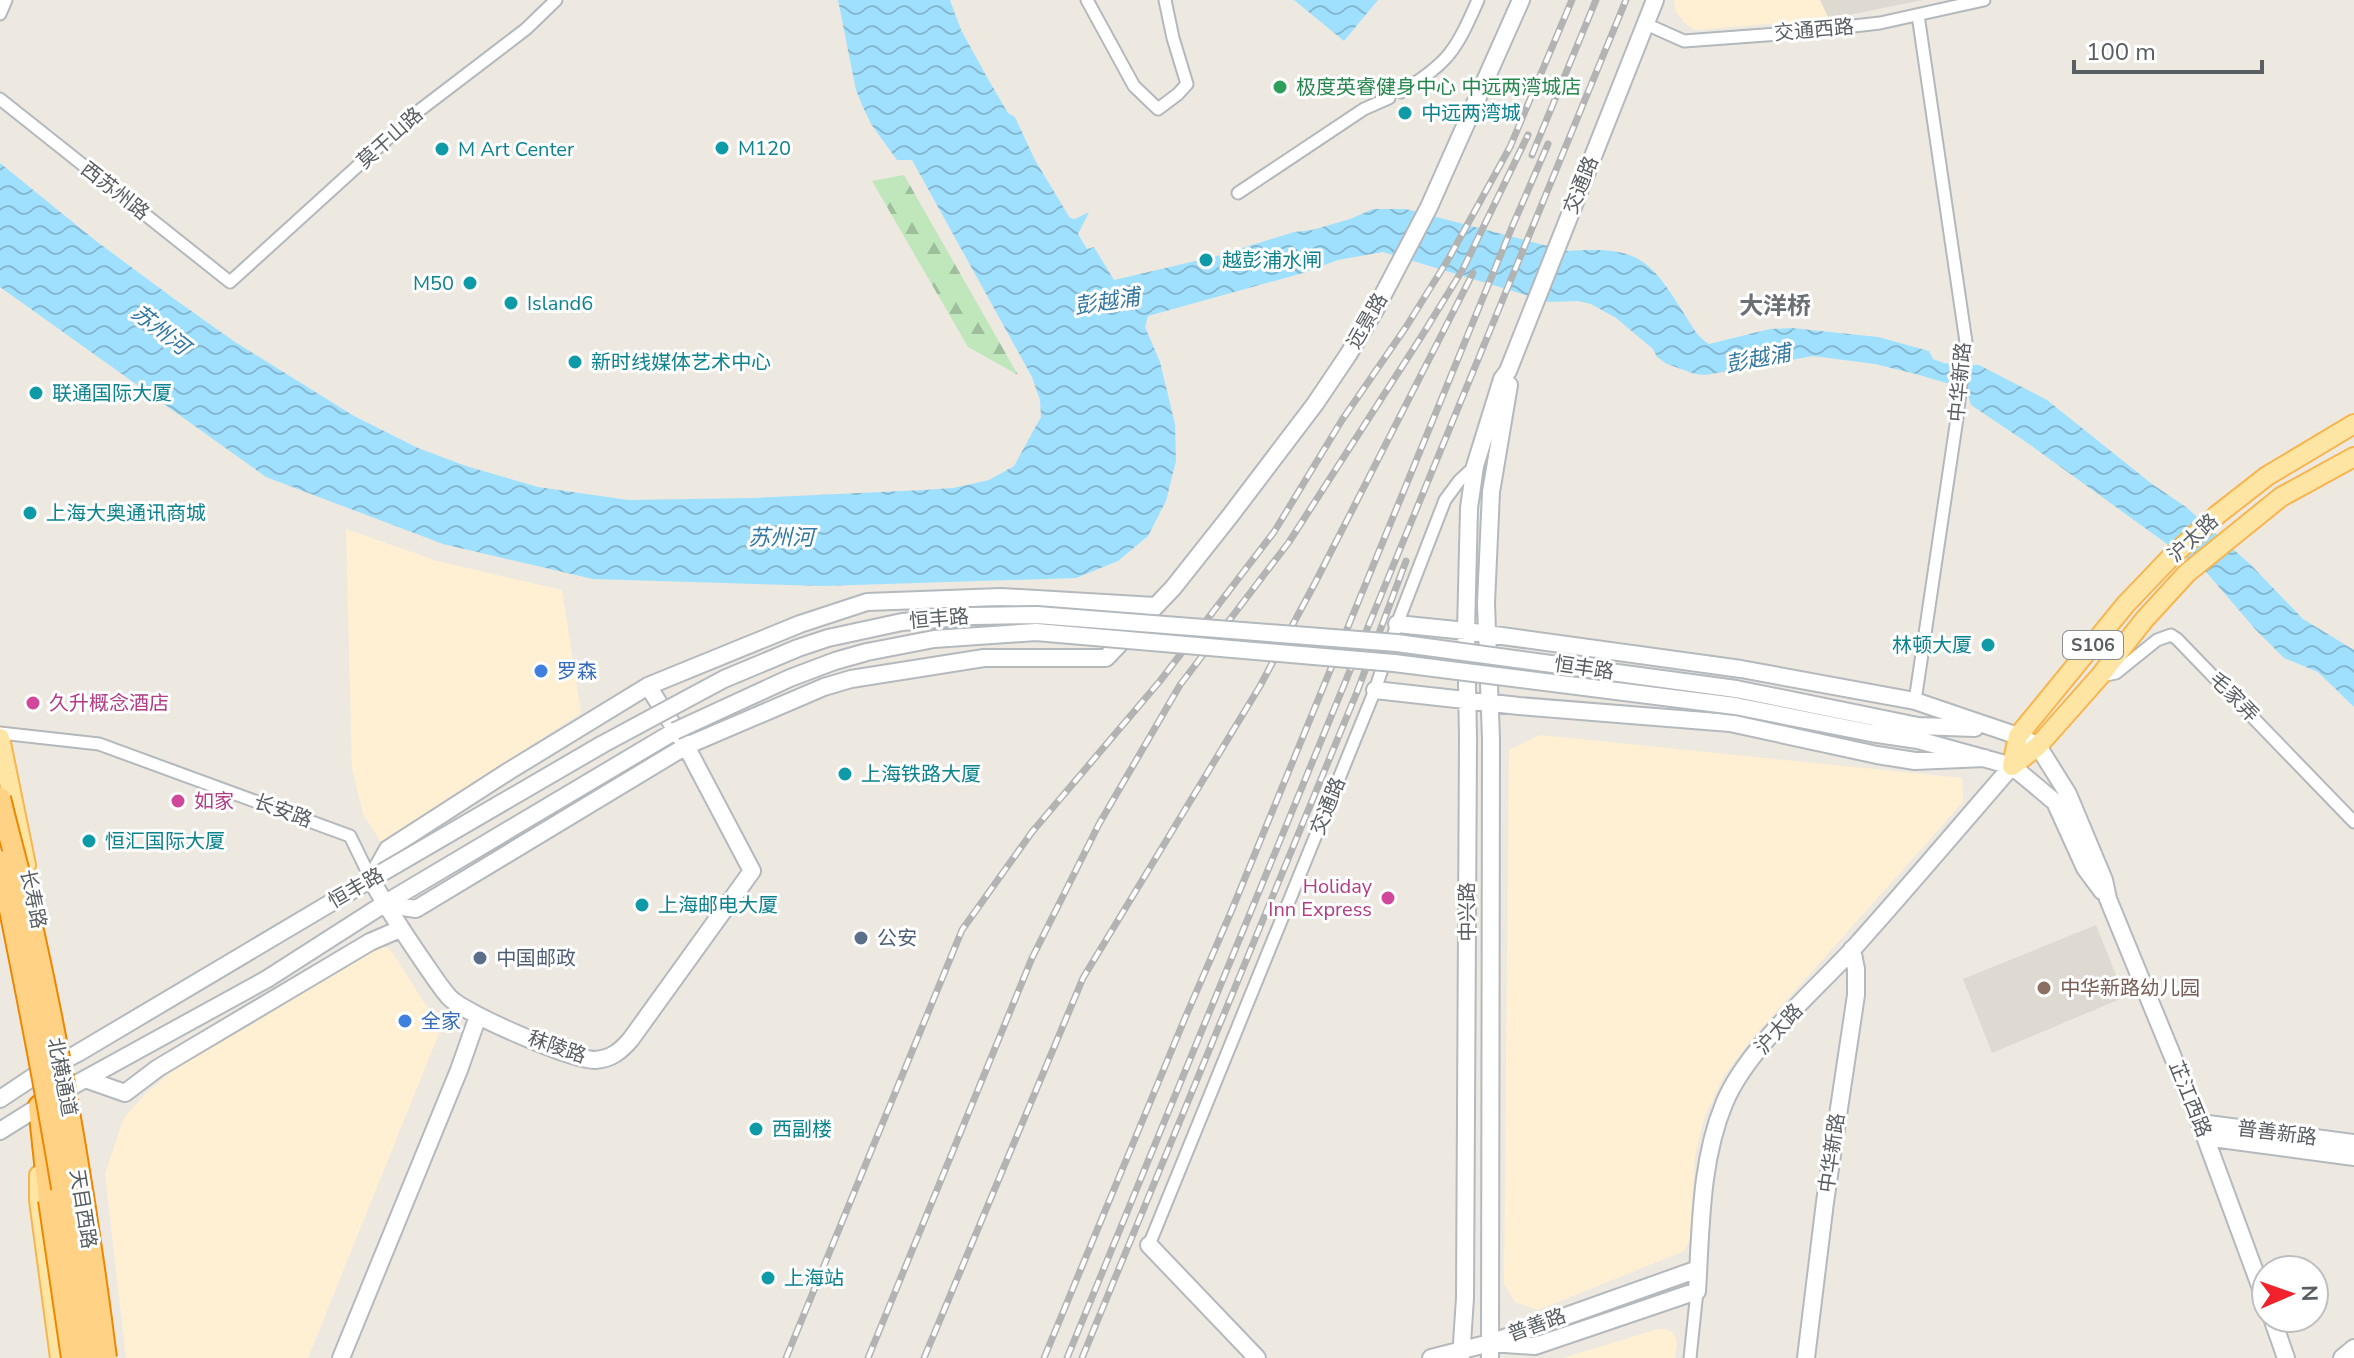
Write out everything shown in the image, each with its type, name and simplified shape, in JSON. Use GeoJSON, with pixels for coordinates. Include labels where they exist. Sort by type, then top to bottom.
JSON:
{"type":"FeatureCollection","features":[{"type":"Feature","properties":{"kind":"highway","name":"北横通道"},"geometry":{"type":"LineString","coordinates":[[0,798],[34,934],[75,1145],[106,1358]]}},
{"type":"Feature","properties":{"kind":"highway","name":"北横通道"},"geometry":{"type":"LineString","coordinates":[[0,861],[57,1148],[87,1358]]}},
{"type":"Feature","properties":{"kind":"highway"},"geometry":{"type":"LineString","coordinates":[[39,1106],[49,1200],[74,1358]]}},
{"type":"Feature","properties":{"kind":"main road","name":"远景路"},"geometry":{"type":"LineString","coordinates":[[384,904],[416,909],[686,746],[824,687],[851,679],[984,658],[1106,658],[1173,588],[1315,404],[1348,355],[1429,207],[1521,0]]}},
{"type":"Feature","properties":{"kind":"main road","name":"交通路"},"geometry":{"type":"LineString","coordinates":[[1475,466],[1502,379],[1508,371],[1655,0]]}},
{"type":"Feature","properties":{"kind":"main road","name":"交通路"},"geometry":{"type":"LineString","coordinates":[[1494,467],[1510,382],[1508,371]]}},
{"type":"Feature","properties":{"kind":"main road","name":"沪太路"},"geometry":{"type":"LineString","coordinates":[[2012,766],[2018,736],[2126,604],[2170,558],[2217,515],[2267,476],[2354,424]]}},
{"type":"Feature","properties":{"kind":"main road","name":"沪太路"},"geometry":{"type":"LineString","coordinates":[[1697,1291],[1707,1167],[1713,1133],[1725,1101],[1761,1046],[1852,949],[2012,766],[2038,746],[2187,573],[2281,497],[2354,457]]}},
{"type":"Feature","properties":{"kind":"main road","name":"中兴路"},"geometry":{"type":"LineString","coordinates":[[1459,1355],[1465,1298],[1466,631],[1469,508],[1475,466]]}},
{"type":"Feature","properties":{"kind":"main road","name":"中兴路"},"geometry":{"type":"LineString","coordinates":[[1490,1350],[1491,739],[1487,634],[1489,511],[1494,467]]}},
{"type":"Feature","properties":{"kind":"main road"},"geometry":{"type":"LineString","coordinates":[[371,879],[388,849],[648,686],[800,624],[867,602],[1001,597],[1155,606]]}},
{"type":"Feature","properties":{"kind":"main road","name":"恒丰路"},"geometry":{"type":"LineString","coordinates":[[0,1099],[36,1075],[603,744],[724,679],[828,638],[902,622],[1037,615],[1397,643],[1918,726],[1992,728]]}},
{"type":"Feature","properties":{"kind":"main road","name":"恒丰路"},"geometry":{"type":"LineString","coordinates":[[1397,624],[1741,669],[1915,701],[2018,736],[2038,746]]}},
{"type":"Feature","properties":{"kind":"main road","name":"恒丰路"},"geometry":{"type":"LineString","coordinates":[[0,1131],[67,1089],[267,979],[384,904],[702,717],[835,661],[901,644],[1036,632],[1735,697],[1871,733],[1918,740],[2012,766]]}},
{"type":"Feature","properties":{"kind":"main road","name":"秣陵路"},"geometry":{"type":"LineString","coordinates":[[478,1016],[565,1054],[592,1060],[611,1057],[631,1039],[752,871],[686,746],[648,686]]}},
{"type":"Feature","properties":{"kind":"main road","name":"恒丰路"},"geometry":{"type":"LineString","coordinates":[[1375,690],[1730,723],[1915,761],[1985,758]]}},
{"type":"Feature","properties":{"kind":"main road","name":"长寿路"},"geometry":{"type":"LineString","coordinates":[[0,736],[54,1001],[63,1060]]}},
{"type":"Feature","properties":{"kind":"main road","name":"芷江西路"},"geometry":{"type":"LineString","coordinates":[[2038,746],[2068,794],[2104,880],[2108,899],[2202,1130],[2250,1259]]}},
{"type":"Feature","properties":{"kind":"main road","name":"芷江西路"},"geometry":{"type":"LineString","coordinates":[[2012,766],[2055,802],[2085,868],[2108,899]]}},
{"type":"Feature","properties":{"kind":"main road","name":"长安路"},"geometry":{"type":"LineString","coordinates":[[371,879],[400,929],[450,999],[478,1016]]}},
{"type":"Feature","properties":{"kind":"main road","name":"长寿路"},"geometry":{"type":"LineString","coordinates":[[0,896],[36,1075]]}},
{"type":"Feature","properties":{"kind":"main road"},"geometry":{"type":"LineString","coordinates":[[85,1079],[125,1093],[158,1068],[370,942],[400,929]]}},
{"type":"Feature","properties":{"kind":"main road","name":"中华新路"},"geometry":{"type":"LineString","coordinates":[[1806,1358],[1825,1202],[1856,995],[1852,949]]}},
{"type":"Feature","properties":{"kind":"main road"},"geometry":{"type":"LineString","coordinates":[[297,959],[311,978]]}},
{"type":"Feature","properties":{"kind":"main road"},"geometry":{"type":"LineString","coordinates":[[341,1358],[459,1070],[478,1016]]}},
{"type":"Feature","properties":{"kind":"main road","name":"天目西路"},"geometry":{"type":"LineString","coordinates":[[63,1060],[106,1358]]}},
{"type":"Feature","properties":{"kind":"main road","name":"天目西路"},"geometry":{"type":"LineString","coordinates":[[36,1075],[39,1200],[60,1358]]}},
{"type":"Feature","properties":{"kind":"main road"},"geometry":{"type":"LineString","coordinates":[[39,1106],[56,1197],[74,1358]]}},
{"type":"Feature","properties":{"kind":"main road","name":"普善新路"},"geometry":{"type":"LineString","coordinates":[[2202,1130],[2354,1143]]}},
{"type":"Feature","properties":{"kind":"main road","name":"普善新路"},"geometry":{"type":"LineString","coordinates":[[2202,1130],[2354,1157]]}},
{"type":"Feature","properties":{"kind":"main road"},"geometry":{"type":"LineString","coordinates":[[1149,1245],[1257,1358]]}},
{"type":"Feature","properties":{"kind":"main road","name":"普善路"},"geometry":{"type":"LineString","coordinates":[[1490,1350],[1698,1269]]}},
{"type":"Feature","properties":{"kind":"main road","name":"普善路"},"geometry":{"type":"LineString","coordinates":[[1490,1350],[1535,1346],[1697,1291]]}},
{"type":"Feature","properties":{"kind":"main road"},"geometry":{"type":"LineString","coordinates":[[2278,1334],[2286,1358]]}},
{"type":"Feature","properties":{"kind":"main road"},"geometry":{"type":"LineString","coordinates":[[2342,1358],[2354,1348]]}},
{"type":"Feature","properties":{"kind":"main road"},"geometry":{"type":"LineString","coordinates":[[1431,1358],[1490,1350]]}},
{"type":"Feature","properties":{"kind":"street"},"geometry":{"type":"LineString","coordinates":[[0,14],[6,0]]}},
{"type":"Feature","properties":{"kind":"street","name":"莫干山路"},"geometry":{"type":"LineString","coordinates":[[230,282],[416,113],[526,29],[556,0]]}},
{"type":"Feature","properties":{"kind":"street"},"geometry":{"type":"LineString","coordinates":[[1087,0],[1134,86],[1158,109],[1187,84],[1165,0]]}},
{"type":"Feature","properties":{"kind":"street"},"geometry":{"type":"LineString","coordinates":[[1401,92],[1445,61],[1462,37],[1478,0]]}},
{"type":"Feature","properties":{"kind":"street","name":"交通西路"},"geometry":{"type":"LineString","coordinates":[[1646,24],[1684,41],[1853,27],[1984,0]]}},
{"type":"Feature","properties":{"kind":"street","name":"中华新路"},"geometry":{"type":"LineString","coordinates":[[1915,701],[1966,342],[1918,15]]}},
{"type":"Feature","properties":{"kind":"street"},"geometry":{"type":"LineString","coordinates":[[1238,193],[1364,109],[1389,98]]}},
{"type":"Feature","properties":{"kind":"street","name":"西苏州路"},"geometry":{"type":"LineString","coordinates":[[0,99],[230,282]]}},
{"type":"Feature","properties":{"kind":"street","name":"交通路"},"geometry":{"type":"LineString","coordinates":[[1149,1245],[1375,690],[1445,500],[1475,466]]}},
{"type":"Feature","properties":{"kind":"street","name":"毛家弄"},"geometry":{"type":"LineString","coordinates":[[2100,676],[2116,673],[2157,640],[2171,635],[2354,822]]}},
{"type":"Feature","properties":{"kind":"street","name":"长安路"},"geometry":{"type":"LineString","coordinates":[[0,736],[99,744],[350,836],[371,879]]}},
{"type":"Feature","properties":{"kind":"street","name":"沪太路"},"geometry":{"type":"LineString","coordinates":[[1690,1358],[1697,1291]]}},
{"type":"Feature","properties":{"kind":"shaded area"},"geometry":{"type":"Polygon","coordinates":[[[1674,0],[1820,0],[1829,19],[1694,30],[1676,12],[1674,0]]]}},
{"type":"Feature","properties":{"kind":"shaded area"},"geometry":{"type":"Polygon","coordinates":[[[1820,0],[1923,0],[1829,19],[1820,0]]]}},
{"type":"Feature","properties":{"kind":"shaded area"},"geometry":{"type":"Polygon","coordinates":[[[346,529],[437,561],[562,590],[581,713],[381,842],[363,814],[352,768],[346,529]]]}},
{"type":"Feature","properties":{"kind":"shaded area"},"geometry":{"type":"Polygon","coordinates":[[[1540,735],[1962,778],[1963,802],[1749,1042],[1724,1076],[1704,1118],[1695,1156],[1690,1240],[1684,1251],[1538,1310],[1515,1302],[1504,1284],[1509,750],[1540,735]]]}},
{"type":"Feature","properties":{"kind":"shaded area","name":"中华新路幼儿园"},"geometry":{"type":"Polygon","coordinates":[[[2096,925],[2125,997],[1992,1053],[1963,979],[2096,925]]]}},
{"type":"Feature","properties":{"kind":"shaded area"},"geometry":{"type":"Polygon","coordinates":[[[378,945],[390,949],[427,1007],[446,1016],[308,1358],[126,1358],[105,1174],[124,1118],[145,1094],[175,1069],[378,945]]]}},
{"type":"Feature","properties":{"kind":"shaded area"},"geometry":{"type":"Polygon","coordinates":[[[1658,1329],[1673,1333],[1677,1342],[1675,1358],[1563,1358],[1658,1329]]]}},
{"type":"Feature","properties":{"kind":"green space"},"geometry":{"type":"Polygon","coordinates":[[[904,175],[1018,375],[968,347],[872,181],[904,175]]]}},
{"type":"Feature","properties":{"kind":"water"},"geometry":{"type":"Polygon","coordinates":[[[838,0],[950,0],[961,30],[1008,113],[1015,117],[1035,160],[1070,218],[1075,219],[1089,212],[1078,234],[1087,249],[1094,247],[1114,280],[1217,256],[1294,232],[1312,230],[1373,209],[1406,209],[1567,251],[1610,251],[1639,259],[1661,280],[1696,331],[1709,344],[1770,329],[1792,328],[1878,337],[1929,351],[1933,359],[1944,363],[1979,365],[2047,400],[2152,484],[2186,507],[2251,565],[2303,619],[2354,650],[2354,707],[2318,672],[2284,658],[2207,573],[1971,405],[1966,389],[1875,364],[1813,356],[1706,375],[1695,374],[1667,364],[1616,318],[1591,304],[1549,302],[1383,252],[1338,260],[1303,273],[1148,316],[1145,327],[1160,362],[1175,424],[1176,461],[1166,501],[1148,536],[1118,561],[1076,578],[823,586],[593,579],[443,544],[266,477],[0,287],[0,163],[96,241],[235,342],[354,416],[418,448],[466,466],[538,487],[628,500],[923,490],[953,488],[989,480],[1014,466],[1041,417],[1040,400],[1032,377],[912,160],[897,160],[871,124],[856,90],[838,0]]]}},
{"type":"Feature","properties":{"kind":"water"},"geometry":{"type":"Polygon","coordinates":[[[1294,0],[1378,0],[1344,41],[1294,0]]]}},
{"type":"Feature","properties":{"kind":"railway"},"geometry":{"type":"LineString","coordinates":[[786,1358],[962,930],[1032,832],[1160,681],[1274,532],[1342,420],[1449,258],[1510,147],[1572,0]]}},
{"type":"Feature","properties":{"kind":"railway"},"geometry":{"type":"LineString","coordinates":[[1532,155],[1596,0]]}},
{"type":"Feature","properties":{"kind":"railway"},"geometry":{"type":"LineString","coordinates":[[1067,1358],[1626,0]]}},
{"type":"Feature","properties":{"kind":"railway"},"geometry":{"type":"LineString","coordinates":[[868,1358],[1032,958],[1099,824],[1180,685],[1289,542],[1423,334],[1463,269],[1528,135]]}},
{"type":"Feature","properties":{"kind":"railway"},"geometry":{"type":"LineString","coordinates":[[1044,1358],[1548,144]]}},
{"type":"Feature","properties":{"kind":"railway"},"geometry":{"type":"LineString","coordinates":[[924,1358],[1083,978],[1260,686],[1473,273]]}},
{"type":"Feature","properties":{"kind":"railway"},"geometry":{"type":"LineString","coordinates":[[1082,1358],[1357,692],[1406,561]]}},
{"type":"Feature","properties":{"kind":"place","name":"极度英睿健身中心 中远两湾城店"},"geometry":{"type":"Point","coordinates":[1280,87]}},
{"type":"Feature","properties":{"kind":"place","name":"中远两湾城"},"geometry":{"type":"Point","coordinates":[1405,113]}},
{"type":"Feature","properties":{"kind":"place","name":"M120"},"geometry":{"type":"Point","coordinates":[722,148]}},
{"type":"Feature","properties":{"kind":"place","name":"M Art Center"},"geometry":{"type":"Point","coordinates":[442,149]}},
{"type":"Feature","properties":{"kind":"place","name":"越彭浦水闸"},"geometry":{"type":"Point","coordinates":[1206,260]}},
{"type":"Feature","properties":{"kind":"place","name":"M50"},"geometry":{"type":"Point","coordinates":[470,283]}},
{"type":"Feature","properties":{"kind":"place","name":"Island6"},"geometry":{"type":"Point","coordinates":[511,303]}},
{"type":"Feature","properties":{"kind":"place","name":"新时线媒体艺术中心"},"geometry":{"type":"Point","coordinates":[575,362]}},
{"type":"Feature","properties":{"kind":"place","name":"联通国际大厦"},"geometry":{"type":"Point","coordinates":[36,393]}},
{"type":"Feature","properties":{"kind":"place","name":"上海大奥通讯商城"},"geometry":{"type":"Point","coordinates":[30,513]}},
{"type":"Feature","properties":{"kind":"place","name":"林顿大厦"},"geometry":{"type":"Point","coordinates":[1988,645]}},
{"type":"Feature","properties":{"kind":"place","name":"罗森"},"geometry":{"type":"Point","coordinates":[541,671]}},
{"type":"Feature","properties":{"kind":"place","name":"久升概念酒店"},"geometry":{"type":"Point","coordinates":[33,703]}},
{"type":"Feature","properties":{"kind":"place","name":"上海铁路大厦"},"geometry":{"type":"Point","coordinates":[845,774]}},
{"type":"Feature","properties":{"kind":"place","name":"如家"},"geometry":{"type":"Point","coordinates":[178,801]}},
{"type":"Feature","properties":{"kind":"place","name":"恒汇国际大厦"},"geometry":{"type":"Point","coordinates":[89,841]}},
{"type":"Feature","properties":{"kind":"place","name":"Holiday Inn Express"},"geometry":{"type":"Point","coordinates":[1388,898]}},
{"type":"Feature","properties":{"kind":"place","name":"上海邮电大厦"},"geometry":{"type":"Point","coordinates":[642,905]}},
{"type":"Feature","properties":{"kind":"place","name":"公安"},"geometry":{"type":"Point","coordinates":[861,938]}},
{"type":"Feature","properties":{"kind":"place","name":"中国邮政"},"geometry":{"type":"Point","coordinates":[480,958]}},
{"type":"Feature","properties":{"kind":"place","name":"中华新路幼儿园"},"geometry":{"type":"Point","coordinates":[2044,988]}},
{"type":"Feature","properties":{"kind":"place","name":"全家"},"geometry":{"type":"Point","coordinates":[405,1021]}},
{"type":"Feature","properties":{"kind":"place","name":"西副楼"},"geometry":{"type":"Point","coordinates":[756,1129]}},
{"type":"Feature","properties":{"kind":"place","name":"上海站"},"geometry":{"type":"Point","coordinates":[768,1278]}},
{"type":"Feature","properties":{"kind":"district","name":"大洋桥"},"geometry":{"type":"Point","coordinates":[1775,306]}},
{"type":"Feature","properties":{"kind":"water label","name":"彭越浦"},"geometry":{"type":"Point","coordinates":[1107,302]}},
{"type":"Feature","properties":{"kind":"water label","name":"苏州河"},"geometry":{"type":"Point","coordinates":[160,330]}},
{"type":"Feature","properties":{"kind":"water label","name":"彭越浦"},"geometry":{"type":"Point","coordinates":[1758,359]}},
{"type":"Feature","properties":{"kind":"water label","name":"苏州河"},"geometry":{"type":"Point","coordinates":[781,538]}}]}
